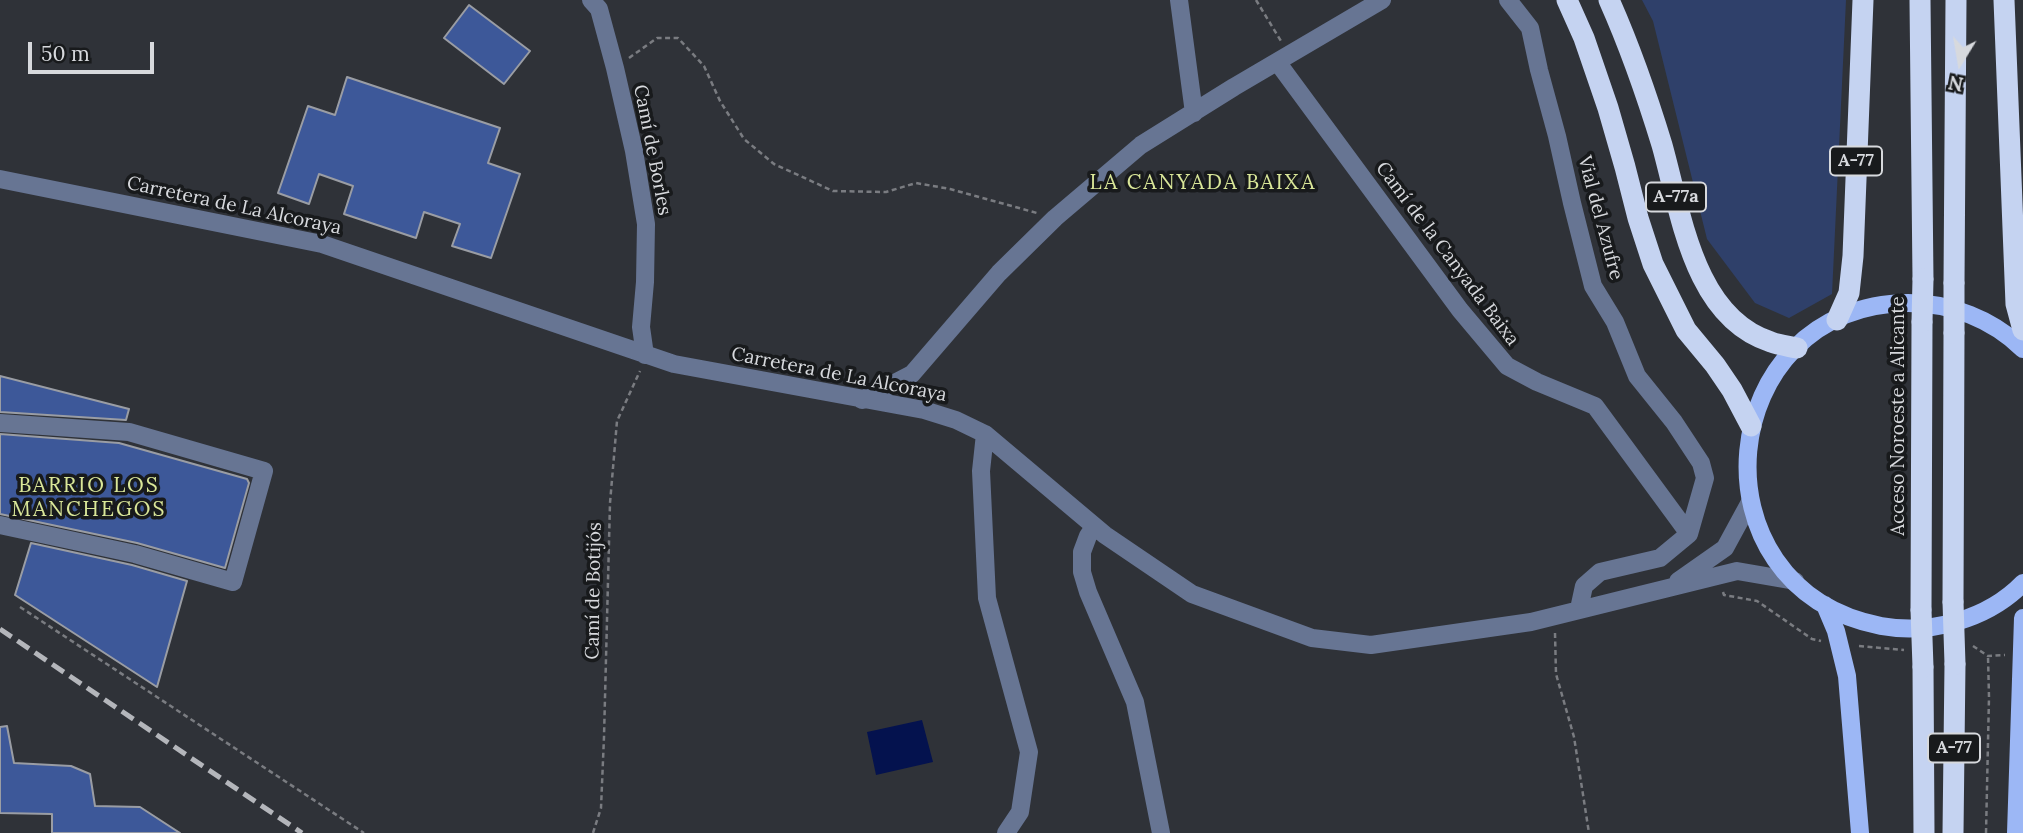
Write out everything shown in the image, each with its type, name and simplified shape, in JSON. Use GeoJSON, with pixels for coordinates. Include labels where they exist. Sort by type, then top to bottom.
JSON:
{"type":"FeatureCollection","features":[{"type":"Feature","properties":{"kind":"highway","name":"A-77a"},"geometry":{"type":"LineString","coordinates":[[1567,0],[1584,38],[1608,108],[1653,264],[1686,330],[1720,373],[1751,426]]}},
{"type":"Feature","properties":{"kind":"highway","name":"A-77a"},"geometry":{"type":"LineString","coordinates":[[1609,0],[1635,63],[1661,144],[1686,237],[1708,288],[1726,312],[1744,328],[1769,342],[1797,348]]}},
{"type":"Feature","properties":{"kind":"highway","name":"A-77"},"geometry":{"type":"LineString","coordinates":[[1837,320],[1849,293],[1853,256],[1863,0]]}},
{"type":"Feature","properties":{"kind":"highway","name":"Acceso Noroeste a Alicante"},"geometry":{"type":"LineString","coordinates":[[1920,0],[1924,833]]}},
{"type":"Feature","properties":{"kind":"highway","name":"A-77"},"geometry":{"type":"LineString","coordinates":[[1953,833],[1956,0]]}},
{"type":"Feature","properties":{"kind":"highway"},"geometry":{"type":"LineString","coordinates":[[2004,0],[2017,304],[2023,330]]}},
{"type":"Feature","properties":{"kind":"main road"},"geometry":{"type":"LineString","coordinates":[[2023,349],[1998,328],[1979,318],[1939,306],[1897,303],[1876,306],[1837,320],[1809,337],[1781,365],[1768,383],[1751,426],[1746,464],[1750,502],[1757,524],[1779,564],[1794,581],[1825,605],[1845,615],[1890,627],[1912,629],[1936,626],[1979,613],[1999,602],[2023,583]]}},
{"type":"Feature","properties":{"kind":"main road"},"geometry":{"type":"LineString","coordinates":[[1825,605],[1836,631],[1847,676],[1860,833]]}},
{"type":"Feature","properties":{"kind":"main road"},"geometry":{"type":"LineString","coordinates":[[2016,833],[2023,618]]}},
{"type":"Feature","properties":{"kind":"street","name":"Camí de Borles"},"geometry":{"type":"LineString","coordinates":[[591,0],[599,9],[615,68],[634,150],[646,224],[641,327],[645,355]]}},
{"type":"Feature","properties":{"kind":"street"},"geometry":{"type":"LineString","coordinates":[[1179,0],[1194,113]]}},
{"type":"Feature","properties":{"kind":"street"},"geometry":{"type":"LineString","coordinates":[[862,400],[912,374],[999,273],[1055,218],[1141,145],[1382,0]]}},
{"type":"Feature","properties":{"kind":"street","name":"Vial del Azufre"},"geometry":{"type":"LineString","coordinates":[[1507,0],[1530,28],[1593,286],[1615,323],[1637,376],[1674,422],[1701,463],[1705,478],[1689,534]]}},
{"type":"Feature","properties":{"kind":"street","name":"Camí de la Canyada Baixa"},"geometry":{"type":"LineString","coordinates":[[1284,59],[1460,310],[1507,366],[1595,407],[1689,534]]}},
{"type":"Feature","properties":{"kind":"street","name":"Carretera de La Alcoraya"},"geometry":{"type":"LineString","coordinates":[[0,178],[322,244],[674,364],[924,410],[956,421],[985,434],[1094,527],[1192,594],[1312,638],[1371,645],[1531,622],[1737,571],[1794,581]]}},
{"type":"Feature","properties":{"kind":"street"},"geometry":{"type":"LineString","coordinates":[[0,423],[130,432],[264,471],[233,582],[135,554],[0,525]]}},
{"type":"Feature","properties":{"kind":"street"},"geometry":{"type":"LineString","coordinates":[[985,434],[981,471],[987,598],[1029,752],[1020,812],[1006,833]]}},
{"type":"Feature","properties":{"kind":"street"},"geometry":{"type":"LineString","coordinates":[[1667,589],[1725,548],[1750,502]]}},
{"type":"Feature","properties":{"kind":"street"},"geometry":{"type":"LineString","coordinates":[[1094,527],[1082,552],[1082,572],[1087,592],[1135,702],[1161,833]]}},
{"type":"Feature","properties":{"kind":"street"},"geometry":{"type":"LineString","coordinates":[[1579,609],[1584,586],[1600,572],[1660,558],[1689,534]]}},
{"type":"Feature","properties":{"kind":"path"},"geometry":{"type":"LineString","coordinates":[[1256,0],[1284,59]]}},
{"type":"Feature","properties":{"kind":"path"},"geometry":{"type":"LineString","coordinates":[[615,68],[657,38],[678,38],[704,66],[720,101],[744,139],[774,164],[833,191],[886,192],[916,183],[997,201],[1055,218]]}},
{"type":"Feature","properties":{"kind":"path","name":"Camí de Botijós"},"geometry":{"type":"LineString","coordinates":[[593,833],[600,808],[602,784],[610,503],[617,421],[645,355]]}},
{"type":"Feature","properties":{"kind":"path"},"geometry":{"type":"LineString","coordinates":[[1715,576],[1724,595],[1757,601],[1812,639],[1904,650]]}},
{"type":"Feature","properties":{"kind":"path"},"geometry":{"type":"LineString","coordinates":[[20,607],[364,833]]}},
{"type":"Feature","properties":{"kind":"path"},"geometry":{"type":"LineString","coordinates":[[1555,616],[1556,674],[1574,737],[1589,833]]}},
{"type":"Feature","properties":{"kind":"path"},"geometry":{"type":"LineString","coordinates":[[1969,644],[1988,656],[1986,833]]}},
{"type":"Feature","properties":{"kind":"shaded area"},"geometry":{"type":"Polygon","coordinates":[[[1642,0],[1846,0],[1832,294],[1789,318],[1755,303],[1707,239],[1653,21],[1642,0]]]}},
{"type":"Feature","properties":{"kind":"shaded area"},"geometry":{"type":"Polygon","coordinates":[[[922,720],[933,762],[876,775],[867,732],[922,720]]]}},
{"type":"Feature","properties":{"kind":"building"},"geometry":{"type":"Polygon","coordinates":[[[469,5],[530,51],[504,84],[444,38],[469,5]]]}},
{"type":"Feature","properties":{"kind":"building"},"geometry":{"type":"Polygon","coordinates":[[[347,77],[500,128],[488,163],[520,174],[491,258],[452,246],[460,224],[424,212],[416,238],[344,214],[353,186],[319,174],[309,204],[278,193],[308,106],[335,115],[347,77]]]}},
{"type":"Feature","properties":{"kind":"building"},"geometry":{"type":"Polygon","coordinates":[[[0,376],[129,409],[126,420],[0,412],[0,376]]]}},
{"type":"Feature","properties":{"kind":"building"},"geometry":{"type":"Polygon","coordinates":[[[0,434],[119,443],[247,479],[249,483],[225,568],[137,543],[0,514],[0,434]]]}},
{"type":"Feature","properties":{"kind":"building"},"geometry":{"type":"Polygon","coordinates":[[[31,543],[132,565],[187,581],[157,687],[15,595],[31,543]]]}},
{"type":"Feature","properties":{"kind":"building"},"geometry":{"type":"Polygon","coordinates":[[[7,726],[14,763],[71,766],[90,774],[95,806],[140,807],[180,833],[52,833],[52,814],[0,813],[0,727],[7,726]]]}},
{"type":"Feature","properties":{"kind":"railway"},"geometry":{"type":"LineString","coordinates":[[0,629],[302,833]]}},
{"type":"Feature","properties":{"kind":"district","name":"LA CANYADA BAIXA"},"geometry":{"type":"Point","coordinates":[1203,183]}},
{"type":"Feature","properties":{"kind":"district","name":"BARRIO LOS MANCHEGOS"},"geometry":{"type":"Point","coordinates":[89,498]}}]}
